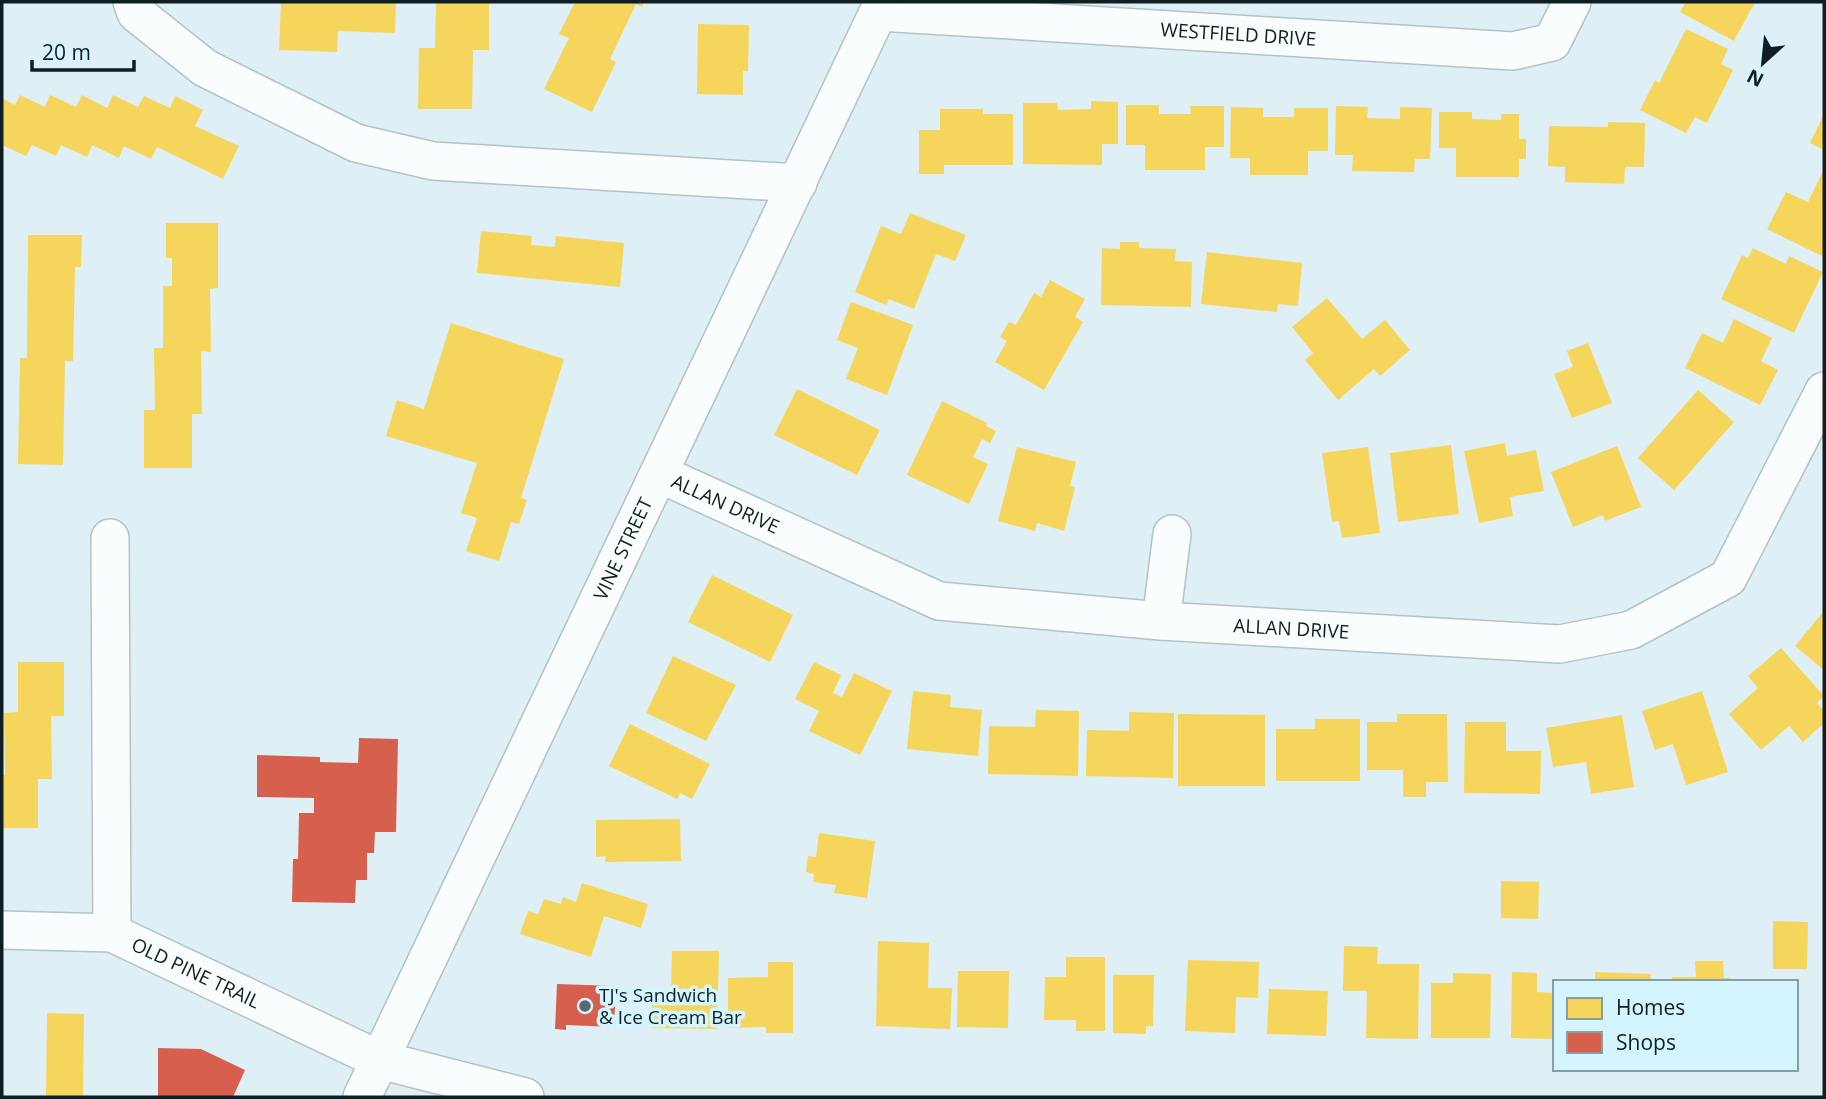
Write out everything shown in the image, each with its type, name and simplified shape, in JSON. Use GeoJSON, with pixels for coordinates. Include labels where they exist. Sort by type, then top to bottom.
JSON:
{"type":"FeatureCollection","features":[{"type":"Feature","properties":{"kind":"street"},"geometry":{"type":"LineString","coordinates":[[132,2],[136,13],[205,68],[356,143],[433,161],[798,183]]}},
{"type":"Feature","properties":{"kind":"street","name":"WESTFIELD DRIVE"},"geometry":{"type":"LineString","coordinates":[[881,7],[1513,51],[1552,43],[1572,2]]}},
{"type":"Feature","properties":{"kind":"street","name":"VINE STREET"},"geometry":{"type":"LineString","coordinates":[[362,1097],[881,7]]}},
{"type":"Feature","properties":{"kind":"street","name":"ALLAN DRIVE"},"geometry":{"type":"LineString","coordinates":[[660,474],[939,601],[1161,621],[1560,644],[1631,630],[1728,578],[1824,391]]}},
{"type":"Feature","properties":{"kind":"street"},"geometry":{"type":"LineString","coordinates":[[1161,621],[1172,534]]}},
{"type":"Feature","properties":{"kind":"street"},"geometry":{"type":"LineString","coordinates":[[110,538],[112,933]]}},
{"type":"Feature","properties":{"kind":"street","name":"OLD PINE TRAIL"},"geometry":{"type":"LineString","coordinates":[[2,930],[112,933],[380,1060],[525,1097]]}},
{"type":"Feature","properties":{"kind":"building: Homes"},"geometry":{"type":"Polygon","coordinates":[[[281,2],[396,2],[395,33],[338,31],[337,52],[279,50],[281,2]]]}},
{"type":"Feature","properties":{"kind":"building: Homes"},"geometry":{"type":"Polygon","coordinates":[[[436,2],[489,2],[489,50],[473,50],[472,109],[418,109],[419,48],[435,48],[436,2]]]}},
{"type":"Feature","properties":{"kind":"building: Homes"},"geometry":{"type":"Polygon","coordinates":[[[575,2],[644,2],[642,7],[636,4],[610,59],[616,62],[592,112],[544,89],[569,38],[559,34],[575,2]]]}},
{"type":"Feature","properties":{"kind":"building: Homes"},"geometry":{"type":"Polygon","coordinates":[[[1686,2],[1755,2],[1734,41],[1680,12],[1686,2]]]}},
{"type":"Feature","properties":{"kind":"building: Homes"},"geometry":{"type":"Polygon","coordinates":[[[698,24],[749,25],[748,71],[743,71],[743,95],[697,94],[698,24]]]}},
{"type":"Feature","properties":{"kind":"building: Homes"},"geometry":{"type":"Polygon","coordinates":[[[1686,29],[1728,49],[1721,64],[1733,70],[1707,123],[1695,117],[1686,133],[1640,110],[1655,80],[1659,83],[1686,29]]]}},
{"type":"Feature","properties":{"kind":"building: Homes"},"geometry":{"type":"Polygon","coordinates":[[[20,95],[45,107],[50,95],[76,107],[82,95],[107,108],[113,95],[138,107],[144,96],[170,108],[175,96],[203,110],[195,126],[239,146],[223,179],[157,147],[151,159],[124,146],[119,158],[92,145],[87,157],[61,145],[56,156],[32,145],[26,156],[2,145],[2,98],[15,105],[20,95]]]}},
{"type":"Feature","properties":{"kind":"building: Homes"},"geometry":{"type":"Polygon","coordinates":[[[1091,101],[1118,102],[1118,144],[1102,144],[1102,165],[1023,164],[1023,103],[1057,103],[1058,110],[1091,109],[1091,101]]]}},
{"type":"Feature","properties":{"kind":"building: Homes"},"geometry":{"type":"Polygon","coordinates":[[[1126,105],[1159,105],[1159,114],[1191,114],[1190,106],[1224,106],[1224,147],[1205,147],[1205,170],[1145,170],[1145,145],[1126,145],[1126,105]]]}},
{"type":"Feature","properties":{"kind":"building: Homes"},"geometry":{"type":"Polygon","coordinates":[[[1336,106],[1368,107],[1367,118],[1400,119],[1400,107],[1432,108],[1430,159],[1415,159],[1414,172],[1352,171],[1353,155],[1335,155],[1336,106]]]}},
{"type":"Feature","properties":{"kind":"building: Homes"},"geometry":{"type":"Polygon","coordinates":[[[1231,107],[1263,108],[1263,117],[1294,117],[1294,108],[1328,108],[1328,151],[1308,151],[1308,175],[1250,175],[1250,158],[1230,158],[1231,107]]]}},
{"type":"Feature","properties":{"kind":"building: Homes"},"geometry":{"type":"Polygon","coordinates":[[[940,109],[983,109],[983,114],[1013,114],[1013,165],[944,165],[944,174],[919,174],[919,130],[940,130],[940,109]]]}},
{"type":"Feature","properties":{"kind":"building: Homes"},"geometry":{"type":"Polygon","coordinates":[[[1439,112],[1472,112],[1472,119],[1501,120],[1501,114],[1519,114],[1519,139],[1526,139],[1526,159],[1519,159],[1519,177],[1456,177],[1456,148],[1439,148],[1439,112]]]}},
{"type":"Feature","properties":{"kind":"building: Homes"},"geometry":{"type":"Polygon","coordinates":[[[1824,114],[1824,150],[1810,143],[1824,114]]]}},
{"type":"Feature","properties":{"kind":"building: Homes"},"geometry":{"type":"Polygon","coordinates":[[[1608,122],[1645,123],[1644,167],[1625,167],[1624,184],[1565,182],[1565,167],[1548,166],[1549,126],[1608,127],[1608,122]]]}},
{"type":"Feature","properties":{"kind":"building: Homes"},"geometry":{"type":"Polygon","coordinates":[[[1824,169],[1824,257],[1767,229],[1786,192],[1808,202],[1824,169]]]}},
{"type":"Feature","properties":{"kind":"building: Homes"},"geometry":{"type":"Polygon","coordinates":[[[910,213],[966,235],[955,261],[936,254],[914,309],[889,299],[886,305],[855,292],[881,226],[901,234],[910,213]]]}},
{"type":"Feature","properties":{"kind":"building: Homes"},"geometry":{"type":"Polygon","coordinates":[[[166,223],[218,223],[218,288],[210,289],[211,352],[201,351],[202,414],[192,414],[192,468],[144,468],[144,410],[155,410],[154,348],[163,348],[163,286],[172,286],[172,258],[166,258],[166,223]]]}},
{"type":"Feature","properties":{"kind":"building: Homes"},"geometry":{"type":"Polygon","coordinates":[[[481,231],[532,236],[531,245],[555,247],[556,236],[624,243],[620,287],[477,273],[481,231]]]}},
{"type":"Feature","properties":{"kind":"building: Homes"},"geometry":{"type":"Polygon","coordinates":[[[28,235],[82,235],[81,267],[75,267],[73,361],[65,361],[63,465],[18,464],[20,358],[27,358],[28,235]]]}},
{"type":"Feature","properties":{"kind":"building: Homes"},"geometry":{"type":"Polygon","coordinates":[[[1120,242],[1139,242],[1139,248],[1176,249],[1175,261],[1192,262],[1191,307],[1101,305],[1102,248],[1120,249],[1120,242]]]}},
{"type":"Feature","properties":{"kind":"building: Homes"},"geometry":{"type":"Polygon","coordinates":[[[1753,248],[1786,264],[1789,256],[1823,272],[1794,333],[1721,299],[1742,255],[1748,258],[1753,248]]]}},
{"type":"Feature","properties":{"kind":"building: Homes"},"geometry":{"type":"Polygon","coordinates":[[[1207,252],[1302,263],[1298,306],[1278,304],[1277,312],[1201,304],[1207,252]]]}},
{"type":"Feature","properties":{"kind":"building: Homes"},"geometry":{"type":"Polygon","coordinates":[[[1050,280],[1085,299],[1075,317],[1083,322],[1044,390],[995,362],[1007,341],[1000,337],[1009,322],[1016,325],[1034,293],[1041,297],[1050,280]]]}},
{"type":"Feature","properties":{"kind":"building: Homes"},"geometry":{"type":"Polygon","coordinates":[[[1327,298],[1362,339],[1385,320],[1410,350],[1380,376],[1374,369],[1338,400],[1305,360],[1313,353],[1292,327],[1327,298]]]}},
{"type":"Feature","properties":{"kind":"building: Homes"},"geometry":{"type":"Polygon","coordinates":[[[851,302],[913,325],[887,395],[846,379],[858,348],[837,340],[851,302]]]}},
{"type":"Feature","properties":{"kind":"building: Homes"},"geometry":{"type":"Polygon","coordinates":[[[1734,319],[1772,338],[1761,361],[1778,370],[1760,405],[1685,368],[1702,333],[1723,343],[1734,319]]]}},
{"type":"Feature","properties":{"kind":"building: Homes"},"geometry":{"type":"Polygon","coordinates":[[[451,323],[564,359],[521,498],[527,500],[519,524],[511,522],[499,561],[466,551],[477,518],[461,513],[477,463],[386,436],[397,400],[424,409],[451,323]]]}},
{"type":"Feature","properties":{"kind":"building: Homes"},"geometry":{"type":"Polygon","coordinates":[[[1588,343],[1612,403],[1572,418],[1554,374],[1573,367],[1567,351],[1588,343]]]}},
{"type":"Feature","properties":{"kind":"building: Homes"},"geometry":{"type":"Polygon","coordinates":[[[797,389],[880,430],[857,475],[774,435],[797,389]]]}},
{"type":"Feature","properties":{"kind":"building: Homes"},"geometry":{"type":"Polygon","coordinates":[[[1698,390],[1734,422],[1674,490],[1638,458],[1698,390]]]}},
{"type":"Feature","properties":{"kind":"building: Homes"},"geometry":{"type":"Polygon","coordinates":[[[942,401],[987,423],[986,426],[996,431],[990,443],[982,439],[973,457],[988,464],[969,504],[907,475],[942,401]]]}},
{"type":"Feature","properties":{"kind":"building: Homes"},"geometry":{"type":"Polygon","coordinates":[[[1505,443],[1507,456],[1536,450],[1544,491],[1510,497],[1513,516],[1479,523],[1464,451],[1505,443]]]}},
{"type":"Feature","properties":{"kind":"building: Homes"},"geometry":{"type":"Polygon","coordinates":[[[1451,445],[1459,514],[1398,522],[1390,453],[1451,445]]]}},
{"type":"Feature","properties":{"kind":"building: Homes"},"geometry":{"type":"Polygon","coordinates":[[[1617,446],[1641,507],[1605,521],[1603,515],[1573,527],[1551,472],[1617,446]]]}},
{"type":"Feature","properties":{"kind":"building: Homes"},"geometry":{"type":"Polygon","coordinates":[[[1017,447],[1076,462],[1070,486],[1075,487],[1064,531],[1037,523],[1035,531],[998,521],[1017,447]]]}},
{"type":"Feature","properties":{"kind":"building: Homes"},"geometry":{"type":"Polygon","coordinates":[[[1368,447],[1380,533],[1342,538],[1339,521],[1332,522],[1322,453],[1368,447]]]}},
{"type":"Feature","properties":{"kind":"building: Homes"},"geometry":{"type":"Polygon","coordinates":[[[712,575],[793,615],[770,662],[688,622],[712,575]]]}},
{"type":"Feature","properties":{"kind":"building: Homes"},"geometry":{"type":"Polygon","coordinates":[[[1824,611],[1824,670],[1795,646],[1824,611]]]}},
{"type":"Feature","properties":{"kind":"building: Homes"},"geometry":{"type":"Polygon","coordinates":[[[1781,648],[1824,696],[1817,703],[1824,711],[1824,723],[1803,742],[1789,726],[1761,750],[1729,714],[1758,688],[1748,676],[1781,648]]]}},
{"type":"Feature","properties":{"kind":"building: Homes"},"geometry":{"type":"Polygon","coordinates":[[[673,656],[736,685],[706,741],[646,713],[673,656]]]}},
{"type":"Feature","properties":{"kind":"building: Homes"},"geometry":{"type":"Polygon","coordinates":[[[18,662],[64,662],[64,716],[51,716],[52,779],[38,779],[38,828],[2,828],[4,713],[18,712],[18,662]]]}},
{"type":"Feature","properties":{"kind":"building: Homes"},"geometry":{"type":"Polygon","coordinates":[[[814,662],[841,675],[833,693],[842,697],[854,673],[892,691],[860,755],[809,731],[819,711],[795,699],[814,662]]]}},
{"type":"Feature","properties":{"kind":"building: Homes"},"geometry":{"type":"Polygon","coordinates":[[[913,691],[951,695],[950,707],[982,710],[978,756],[907,749],[913,691]]]}},
{"type":"Feature","properties":{"kind":"building: Homes"},"geometry":{"type":"Polygon","coordinates":[[[1702,691],[1728,772],[1686,785],[1673,744],[1655,750],[1642,711],[1702,691]]]}},
{"type":"Feature","properties":{"kind":"building: Homes"},"geometry":{"type":"Polygon","coordinates":[[[1036,710],[1079,711],[1078,776],[988,774],[989,726],[1035,727],[1036,710]]]}},
{"type":"Feature","properties":{"kind":"building: Homes"},"geometry":{"type":"Polygon","coordinates":[[[1129,712],[1174,713],[1173,778],[1086,776],[1087,730],[1129,731],[1129,712]]]}},
{"type":"Feature","properties":{"kind":"building: Homes"},"geometry":{"type":"Polygon","coordinates":[[[1178,714],[1265,715],[1265,786],[1178,786],[1178,714]]]}},
{"type":"Feature","properties":{"kind":"building: Homes"},"geometry":{"type":"Polygon","coordinates":[[[1397,714],[1447,714],[1448,782],[1426,782],[1426,797],[1403,797],[1403,770],[1367,770],[1367,722],[1397,722],[1397,714]]]}},
{"type":"Feature","properties":{"kind":"building: Homes"},"geometry":{"type":"Polygon","coordinates":[[[1622,715],[1634,787],[1591,794],[1586,762],[1553,767],[1546,728],[1622,715]]]}},
{"type":"Feature","properties":{"kind":"building: Homes"},"geometry":{"type":"Polygon","coordinates":[[[1315,719],[1360,719],[1360,781],[1276,781],[1276,729],[1315,729],[1315,719]]]}},
{"type":"Feature","properties":{"kind":"building: Homes"},"geometry":{"type":"Polygon","coordinates":[[[1465,722],[1506,722],[1506,751],[1541,751],[1540,794],[1464,793],[1465,722]]]}},
{"type":"Feature","properties":{"kind":"building: Homes"},"geometry":{"type":"Polygon","coordinates":[[[630,724],[710,764],[692,799],[680,793],[677,799],[609,766],[630,724]]]}},
{"type":"Feature","properties":{"kind":"building: Homes"},"geometry":{"type":"Polygon","coordinates":[[[680,819],[681,861],[605,862],[606,856],[596,857],[596,820],[680,819]]]}},
{"type":"Feature","properties":{"kind":"building: Homes"},"geometry":{"type":"Polygon","coordinates":[[[819,833],[875,841],[867,898],[834,893],[836,885],[813,882],[814,874],[806,872],[808,856],[816,857],[819,833]]]}},
{"type":"Feature","properties":{"kind":"building: Homes"},"geometry":{"type":"Polygon","coordinates":[[[1501,881],[1539,882],[1538,919],[1501,918],[1501,881]]]}},
{"type":"Feature","properties":{"kind":"building: Homes"},"geometry":{"type":"Polygon","coordinates":[[[582,883],[648,904],[641,928],[604,916],[591,957],[520,934],[528,911],[538,914],[544,899],[561,904],[563,897],[576,902],[582,883]]]}},
{"type":"Feature","properties":{"kind":"building: Homes"},"geometry":{"type":"Polygon","coordinates":[[[1773,921],[1808,922],[1807,969],[1773,969],[1773,921]]]}},
{"type":"Feature","properties":{"kind":"building: Homes"},"geometry":{"type":"Polygon","coordinates":[[[878,941],[929,943],[928,988],[952,988],[950,1029],[876,1026],[878,941]]]}},
{"type":"Feature","properties":{"kind":"building: Homes"},"geometry":{"type":"Polygon","coordinates":[[[1344,946],[1378,947],[1377,964],[1419,964],[1418,1039],[1366,1038],[1367,991],[1343,991],[1344,946]]]}},
{"type":"Feature","properties":{"kind":"building: Homes"},"geometry":{"type":"Polygon","coordinates":[[[672,951],[719,951],[717,1029],[652,1028],[652,991],[671,992],[672,951]]]}},
{"type":"Feature","properties":{"kind":"building: Homes"},"geometry":{"type":"Polygon","coordinates":[[[1066,957],[1105,957],[1105,1031],[1076,1031],[1076,1020],[1044,1020],[1045,977],[1066,977],[1066,957]]]}},
{"type":"Feature","properties":{"kind":"building: Homes"},"geometry":{"type":"Polygon","coordinates":[[[1188,960],[1259,962],[1258,998],[1236,997],[1235,1033],[1185,1031],[1188,960]]]}},
{"type":"Feature","properties":{"kind":"building: Homes"},"geometry":{"type":"Polygon","coordinates":[[[1695,961],[1723,961],[1724,978],[1729,980],[1672,980],[1672,977],[1696,977],[1695,961]]]}},
{"type":"Feature","properties":{"kind":"building: Homes"},"geometry":{"type":"Polygon","coordinates":[[[768,962],[793,962],[793,1033],[766,1033],[766,1027],[728,1028],[728,978],[768,977],[768,962]]]}},
{"type":"Feature","properties":{"kind":"building: Homes"},"geometry":{"type":"Polygon","coordinates":[[[958,971],[1009,971],[1008,1028],[957,1027],[958,971]]]}},
{"type":"Feature","properties":{"kind":"building: Homes"},"geometry":{"type":"Polygon","coordinates":[[[1512,972],[1537,973],[1537,992],[1553,993],[1553,1039],[1511,1038],[1512,972]]]}},
{"type":"Feature","properties":{"kind":"building: Homes"},"geometry":{"type":"Polygon","coordinates":[[[1595,972],[1651,974],[1650,980],[1595,980],[1595,972]]]}},
{"type":"Feature","properties":{"kind":"building: Homes"},"geometry":{"type":"Polygon","coordinates":[[[1453,973],[1491,974],[1490,1038],[1431,1038],[1431,983],[1453,983],[1453,973]]]}},
{"type":"Feature","properties":{"kind":"building: Homes"},"geometry":{"type":"Polygon","coordinates":[[[1113,975],[1154,975],[1153,1026],[1146,1026],[1146,1034],[1113,1033],[1113,975]]]}},
{"type":"Feature","properties":{"kind":"building: Homes"},"geometry":{"type":"Polygon","coordinates":[[[1269,989],[1328,991],[1326,1036],[1267,1034],[1269,989]]]}},
{"type":"Feature","properties":{"kind":"building: Homes"},"geometry":{"type":"Polygon","coordinates":[[[47,1013],[84,1014],[83,1097],[46,1097],[47,1013]]]}},
{"type":"Feature","properties":{"kind":"building: Shops"},"geometry":{"type":"Polygon","coordinates":[[[359,738],[398,739],[396,832],[375,832],[374,853],[367,853],[367,880],[356,880],[355,903],[292,902],[293,859],[298,859],[299,813],[314,813],[314,798],[257,797],[257,755],[320,757],[320,762],[358,763],[359,738]]]}},
{"type":"Feature","properties":{"kind":"building: Shops","name":"TJ's Sandwich & Ice Cream Bar"},"geometry":{"type":"Polygon","coordinates":[[[557,984],[616,986],[614,1027],[566,1025],[566,1030],[555,1029],[557,984]]]}},
{"type":"Feature","properties":{"kind":"building: Shops"},"geometry":{"type":"Polygon","coordinates":[[[158,1048],[201,1049],[245,1070],[233,1097],[158,1097],[158,1048]]]}},
{"type":"Feature","properties":{"kind":"place","name":"TJ's Sandwich & Ice Cream Bar"},"geometry":{"type":"Point","coordinates":[585,1006]}}]}
